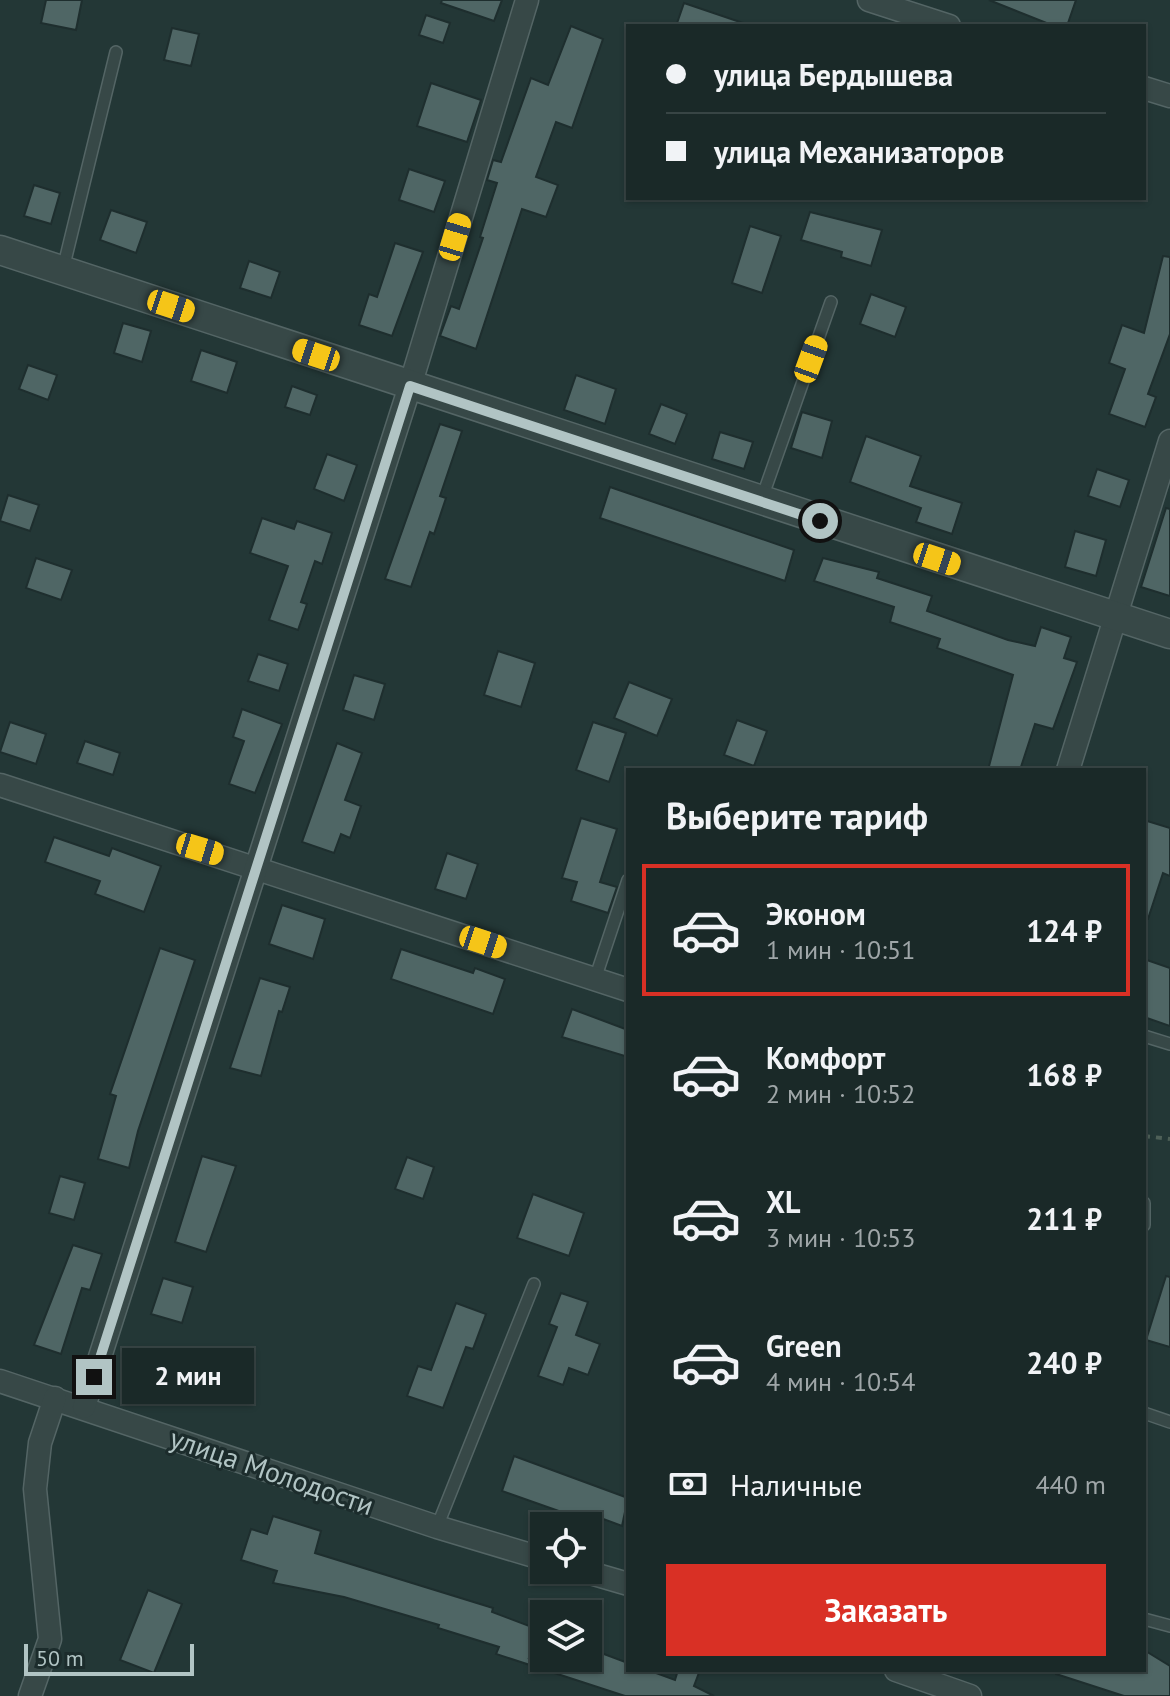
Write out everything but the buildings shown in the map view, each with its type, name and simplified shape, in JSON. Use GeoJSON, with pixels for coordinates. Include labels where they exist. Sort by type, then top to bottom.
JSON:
{"type":"FeatureCollection","features":[{"type":"Feature","properties":{"kind":"street"},"geometry":{"type":"LineString","coordinates":[[84,1407],[410,386],[527,0]]}},
{"type":"Feature","properties":{"kind":"street"},"geometry":{"type":"LineString","coordinates":[[869,0],[906,6],[945,24]]}},
{"type":"Feature","properties":{"kind":"street"},"geometry":{"type":"LineString","coordinates":[[1146,89],[1170,96]]}},
{"type":"Feature","properties":{"kind":"street"},"geometry":{"type":"LineString","coordinates":[[0,250],[1170,634]]}},
{"type":"Feature","properties":{"kind":"street"},"geometry":{"type":"LineString","coordinates":[[1069,768],[1170,441]]}},
{"type":"Feature","properties":{"kind":"street"},"geometry":{"type":"LineString","coordinates":[[0,785],[626,989]]}},
{"type":"Feature","properties":{"kind":"street","name":"улица Молодости"},"geometry":{"type":"LineString","coordinates":[[0,1381],[437,1527],[530,1555]]}},
{"type":"Feature","properties":{"kind":"street"},"geometry":{"type":"LineString","coordinates":[[30,1696],[50,1639],[35,1489],[40,1443],[55,1398]]}},
{"type":"Feature","properties":{"kind":"street"},"geometry":{"type":"LineString","coordinates":[[602,1576],[626,1583]]}},
{"type":"Feature","properties":{"kind":"street"},"geometry":{"type":"LineString","coordinates":[[902,1672],[970,1696]]}},
{"type":"Feature","properties":{"kind":"lane"},"geometry":{"type":"LineString","coordinates":[[63,270],[116,52]]}},
{"type":"Feature","properties":{"kind":"lane"},"geometry":{"type":"LineString","coordinates":[[761,502],[831,302]]}},
{"type":"Feature","properties":{"kind":"lane"},"geometry":{"type":"LineString","coordinates":[[595,979],[626,886]]}},
{"type":"Feature","properties":{"kind":"lane"},"geometry":{"type":"LineString","coordinates":[[1146,1037],[1170,1044]]}},
{"type":"Feature","properties":{"kind":"lane"},"geometry":{"type":"LineString","coordinates":[[437,1527],[534,1284]]}},
{"type":"Feature","properties":{"kind":"lane"},"geometry":{"type":"LineString","coordinates":[[1146,1414],[1170,1422]]}},
{"type":"Feature","properties":{"kind":"lane"},"geometry":{"type":"LineString","coordinates":[[1146,1620],[1170,1626]]}},
{"type":"Feature","properties":{"kind":"path"},"geometry":{"type":"LineString","coordinates":[[1146,1136],[1170,1139]]}},
{"type":"Feature","properties":{"kind":"route"},"geometry":{"type":"LineString","coordinates":[[94,1377],[410,386],[820,521]]}}]}
